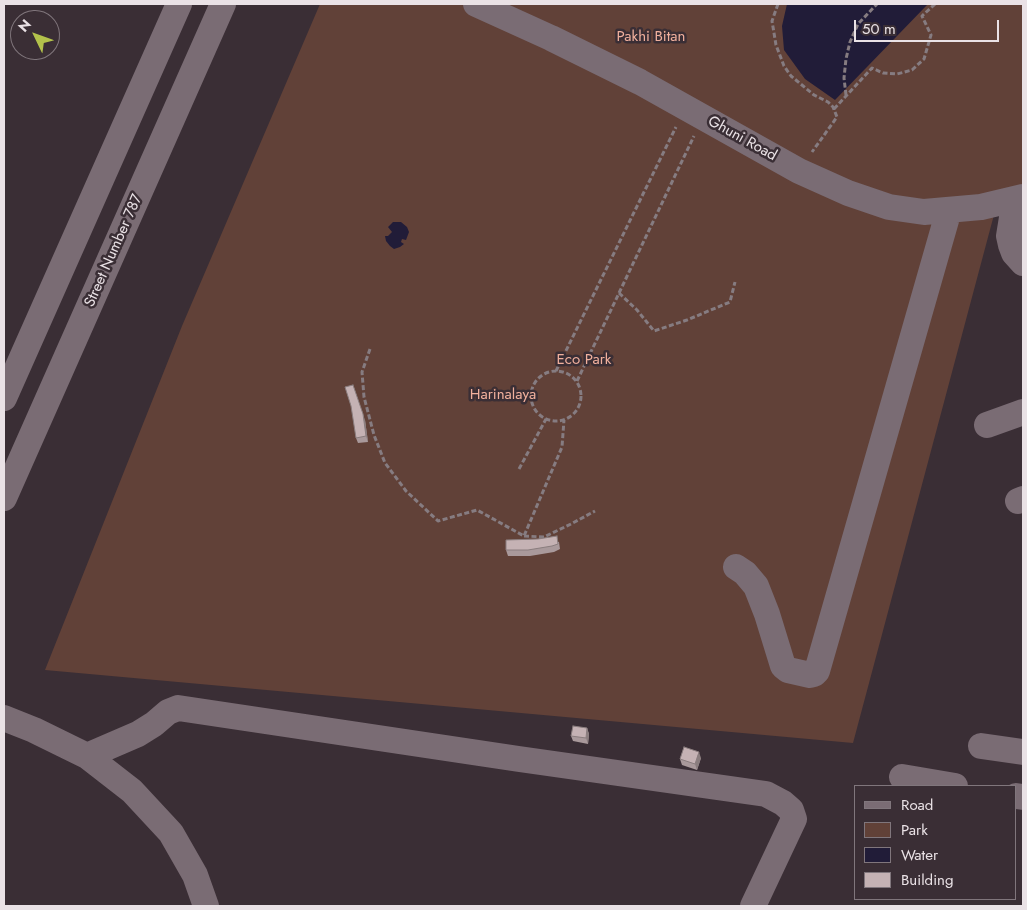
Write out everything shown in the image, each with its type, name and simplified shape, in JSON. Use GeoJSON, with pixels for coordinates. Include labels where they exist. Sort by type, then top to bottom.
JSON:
{"type":"FeatureCollection","features":[{"type":"Feature","properties":{"kind":"street"},"geometry":{"type":"LineString","coordinates":[[4,398],[178,4]]}},
{"type":"Feature","properties":{"kind":"street","name":"Street Number 787"},"geometry":{"type":"LineString","coordinates":[[4,498],[223,4]]}},
{"type":"Feature","properties":{"kind":"street","name":"Ghuni Road"},"geometry":{"type":"LineString","coordinates":[[476,4],[551,38],[640,82],[800,171],[848,193],[889,207],[924,212],[981,208],[1019,198]]}},
{"type":"Feature","properties":{"kind":"street"},"geometry":{"type":"LineString","coordinates":[[1019,198],[1009,236],[1014,253],[1023,263]]}},
{"type":"Feature","properties":{"kind":"street"},"geometry":{"type":"LineString","coordinates":[[736,567],[756,586],[767,614],[782,666],[788,670],[810,675],[814,674],[817,671],[949,210]]}},
{"type":"Feature","properties":{"kind":"street"},"geometry":{"type":"LineString","coordinates":[[987,425],[1023,412]]}},
{"type":"Feature","properties":{"kind":"street"},"geometry":{"type":"LineString","coordinates":[[87,756],[138,734],[168,712],[178,708],[766,794],[783,803],[791,810],[794,819],[753,906]]}},
{"type":"Feature","properties":{"kind":"street"},"geometry":{"type":"LineString","coordinates":[[4,718],[34,730],[87,756],[132,791],[171,833],[195,875],[206,906]]}},
{"type":"Feature","properties":{"kind":"street"},"geometry":{"type":"LineString","coordinates":[[981,746],[1023,752]]}},
{"type":"Feature","properties":{"kind":"street"},"geometry":{"type":"LineString","coordinates":[[902,778],[948,785]]}},
{"type":"Feature","properties":{"kind":"path"},"geometry":{"type":"LineString","coordinates":[[778,4],[772,21],[776,45],[784,66],[791,76],[814,95],[828,102],[833,107],[837,116],[815,146],[800,171]]}},
{"type":"Feature","properties":{"kind":"path"},"geometry":{"type":"LineString","coordinates":[[846,95],[844,78],[850,42],[858,24],[877,4]]}},
{"type":"Feature","properties":{"kind":"path"},"geometry":{"type":"LineString","coordinates":[[834,110],[872,68],[883,73],[897,74],[912,70],[924,59],[931,35],[922,16],[936,4]]}},
{"type":"Feature","properties":{"kind":"path"},"geometry":{"type":"LineString","coordinates":[[576,381],[618,294],[694,113]]}},
{"type":"Feature","properties":{"kind":"path"},"geometry":{"type":"LineString","coordinates":[[556,371],[694,113]]}},
{"type":"Feature","properties":{"kind":"path"},"geometry":{"type":"LineString","coordinates":[[618,294],[637,310],[654,330],[687,320],[730,302],[735,282]]}},
{"type":"Feature","properties":{"kind":"path"},"geometry":{"type":"LineString","coordinates":[[370,349],[362,372],[364,397],[374,435],[385,463],[406,491],[438,521],[477,510],[524,536],[544,537],[595,511]]}},
{"type":"Feature","properties":{"kind":"path"},"geometry":{"type":"LineString","coordinates":[[556,371],[570,375],[576,381],[581,390],[581,399],[578,408],[572,415],[564,420],[555,421],[546,420],[538,414],[532,407],[530,398],[536,380],[543,374],[556,371]]}},
{"type":"Feature","properties":{"kind":"path"},"geometry":{"type":"LineString","coordinates":[[519,469],[546,420]]}},
{"type":"Feature","properties":{"kind":"path"},"geometry":{"type":"LineString","coordinates":[[524,536],[562,446],[564,420]]}},
{"type":"Feature","properties":{"kind":"green space","name":"Eco Park"},"geometry":{"type":"Polygon","coordinates":[[[320,4],[1023,4],[1023,205],[995,211],[853,743],[45,670],[182,326],[320,4]]]}},
{"type":"Feature","properties":{"kind":"water"},"geometry":{"type":"Polygon","coordinates":[[[787,4],[928,4],[835,100],[805,79],[784,50],[782,26],[787,4]]]}},
{"type":"Feature","properties":{"kind":"water"},"geometry":{"type":"Polygon","coordinates":[[[393,222],[401,222],[407,227],[409,232],[406,240],[402,239],[401,242],[404,244],[394,249],[386,241],[385,236],[392,232],[388,227],[393,222]]]}},
{"type":"Feature","properties":{"kind":"building"},"geometry":{"type":"Polygon","coordinates":[[[353,385],[363,414],[366,436],[356,438],[351,406],[345,387],[353,385]]]}},
{"type":"Feature","properties":{"kind":"building"},"geometry":{"type":"Polygon","coordinates":[[[557,536],[558,544],[552,546],[528,550],[506,550],[506,540],[538,539],[557,536]]]}},
{"type":"Feature","properties":{"kind":"building"},"geometry":{"type":"Polygon","coordinates":[[[573,726],[587,728],[586,738],[571,736],[573,726]]]}},
{"type":"Feature","properties":{"kind":"building"},"geometry":{"type":"Polygon","coordinates":[[[684,747],[699,752],[695,764],[680,759],[684,747]]]}},
{"type":"Feature","properties":{"kind":"park label","name":"Pakhi Bitan"},"geometry":{"type":"Point","coordinates":[651,37]}},
{"type":"Feature","properties":{"kind":"park label","name":"Harinalaya"},"geometry":{"type":"Point","coordinates":[503,395]}}]}
